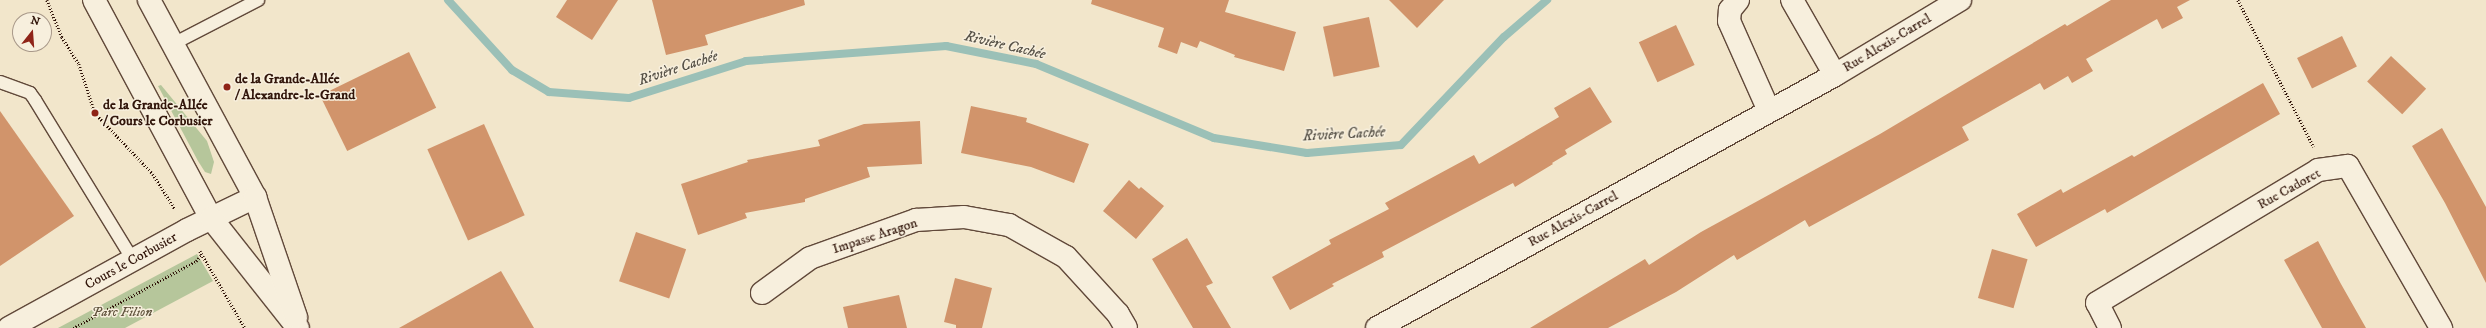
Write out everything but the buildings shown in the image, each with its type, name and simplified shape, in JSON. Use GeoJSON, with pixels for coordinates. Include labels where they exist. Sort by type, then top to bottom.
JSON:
{"type":"FeatureCollection","features":[{"type":"Feature","properties":{"kind":"street"},"geometry":{"type":"LineString","coordinates":[[94,0],[211,218],[299,328]]}},
{"type":"Feature","properties":{"kind":"street"},"geometry":{"type":"LineString","coordinates":[[149,0],[254,197],[299,328]]}},
{"type":"Feature","properties":{"kind":"street"},"geometry":{"type":"LineString","coordinates":[[1738,0],[1730,10],[1729,20],[1769,111]]}},
{"type":"Feature","properties":{"kind":"street","name":"Rue Alexis-Carrel"},"geometry":{"type":"LineString","coordinates":[[1792,0],[1835,74]]}},
{"type":"Feature","properties":{"kind":"street","name":"Rue Alexis-Carrel"},"geometry":{"type":"LineString","coordinates":[[1377,328],[1835,74],[1960,0]]}},
{"type":"Feature","properties":{"kind":"street","name":"Rue Cadoret"},"geometry":{"type":"LineString","coordinates":[[2110,328],[2097,303],[2318,170],[2348,166],[2441,328]]}},
{"type":"Feature","properties":{"kind":"street","name":"Cours le Corbusier"},"geometry":{"type":"LineString","coordinates":[[9,328],[211,218],[254,197]]}},
{"type":"Feature","properties":{"kind":"street","name":"Impasse Aragon"},"geometry":{"type":"LineString","coordinates":[[762,293],[810,258],[916,220],[964,217],[1009,225],[1066,257],[1118,314],[1126,328]]}},
{"type":"Feature","properties":{"kind":"lane"},"geometry":{"type":"LineString","coordinates":[[173,44],[258,0]]}},
{"type":"Feature","properties":{"kind":"lane"},"geometry":{"type":"LineString","coordinates":[[0,82],[30,93],[133,260]]}},
{"type":"Feature","properties":{"kind":"path"},"geometry":{"type":"LineString","coordinates":[[47,0],[62,36],[79,64],[95,114],[153,174],[173,205]]}},
{"type":"Feature","properties":{"kind":"path"},"geometry":{"type":"LineString","coordinates":[[2238,0],[2326,169]]}},
{"type":"Feature","properties":{"kind":"path"},"geometry":{"type":"LineString","coordinates":[[74,328],[196,261],[202,254],[245,328]]}},
{"type":"Feature","properties":{"kind":"green space"},"geometry":{"type":"Polygon","coordinates":[[[161,85],[207,141],[214,162],[211,174],[205,172],[198,161],[158,86],[161,85]]]}},
{"type":"Feature","properties":{"kind":"green space","name":"Parc Filion"},"geometry":{"type":"Polygon","coordinates":[[[197,254],[213,281],[125,328],[58,328],[197,254]]]}},
{"type":"Feature","properties":{"kind":"waterway","name":"Rivière Cachée"},"geometry":{"type":"LineString","coordinates":[[448,0],[512,70],[549,92],[629,98],[746,61],[946,46],[1036,64],[1214,138],[1307,153],[1401,145],[1504,37],[1547,0]]}},
{"type":"Feature","properties":{"kind":"place","name":"de la Grande-Allée / Alexandre-le-Grand"},"geometry":{"type":"Point","coordinates":[227,87]}},
{"type":"Feature","properties":{"kind":"place","name":"de la Grande-Allée / Cours le Corbusier"},"geometry":{"type":"Point","coordinates":[95,113]}}]}
